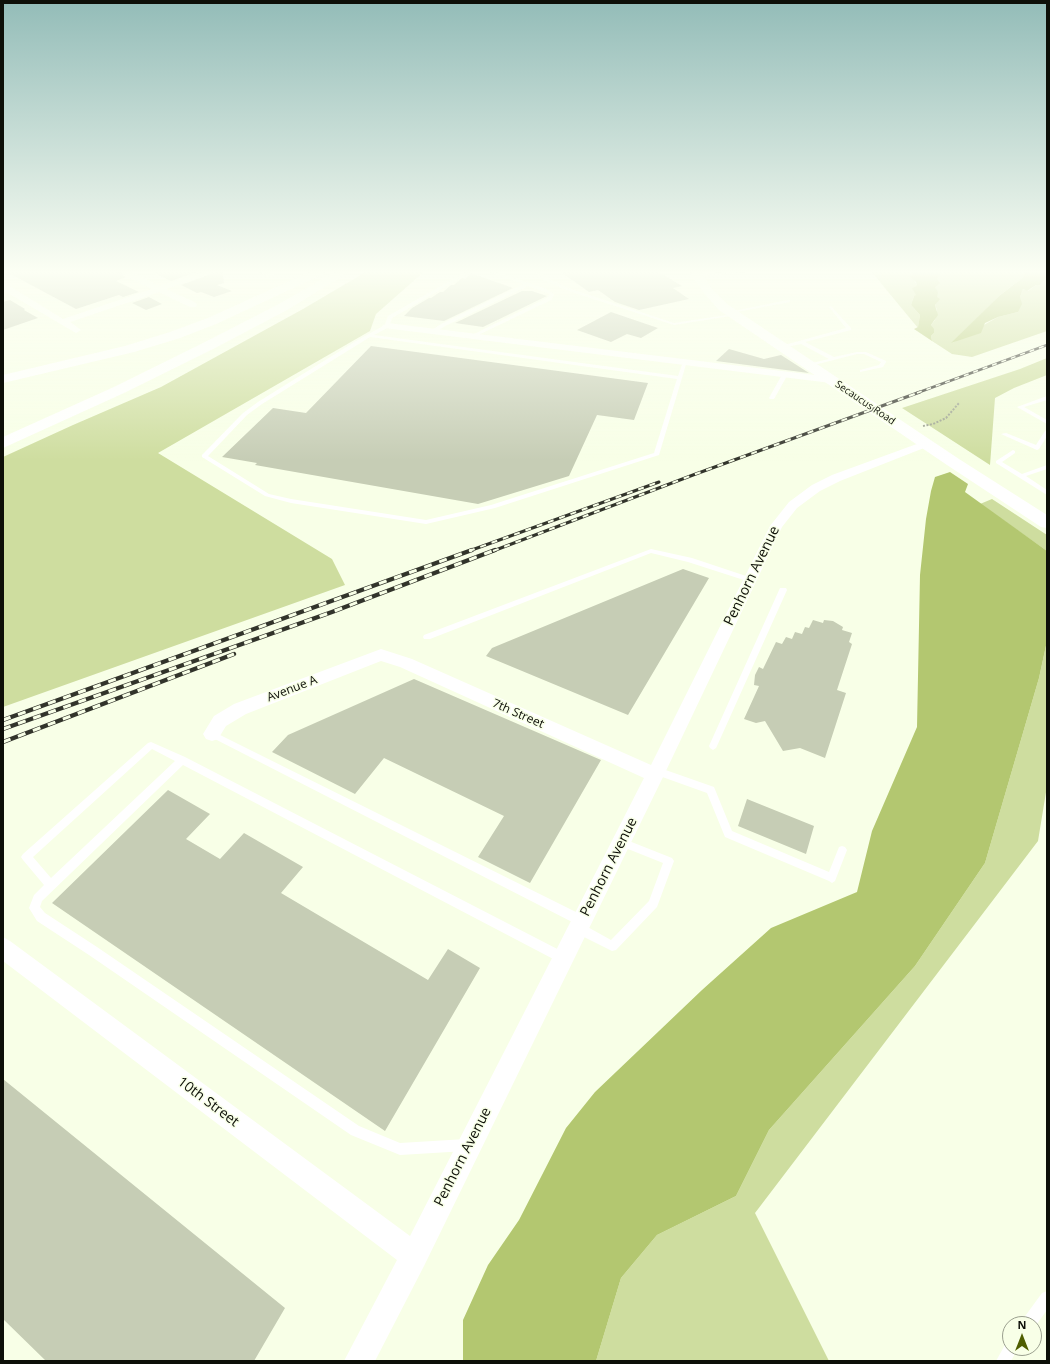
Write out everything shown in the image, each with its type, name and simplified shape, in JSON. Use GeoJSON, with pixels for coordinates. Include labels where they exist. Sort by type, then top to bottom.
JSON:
{"type":"FeatureCollection","features":[{"type":"Feature","properties":{"kind":"main road"},"geometry":{"type":"LineString","coordinates":[[3,379],[129,349],[178,334]]}},
{"type":"Feature","properties":{"kind":"main road"},"geometry":{"type":"LineString","coordinates":[[166,352],[203,334]]}},
{"type":"Feature","properties":{"kind":"main road"},"geometry":{"type":"LineString","coordinates":[[3,443],[119,390],[232,334]]}},
{"type":"Feature","properties":{"kind":"main road","name":"Secaucus Road"},"geometry":{"type":"LineString","coordinates":[[758,334],[783,347],[925,444],[1047,523]]}},
{"type":"Feature","properties":{"kind":"street"},"geometry":{"type":"LineString","coordinates":[[454,334],[831,380]]}},
{"type":"Feature","properties":{"kind":"street","name":"Penhorn Avenue"},"geometry":{"type":"LineString","coordinates":[[359,1361],[414,1256],[656,773],[776,526],[785,513],[798,500],[829,481],[925,444]]}},
{"type":"Feature","properties":{"kind":"street","name":"7th Street"},"geometry":{"type":"LineString","coordinates":[[381,656],[406,663],[656,773]]}},
{"type":"Feature","properties":{"kind":"street","name":"Avenue A"},"geometry":{"type":"LineString","coordinates":[[212,734],[220,721],[240,709],[381,656]]}},
{"type":"Feature","properties":{"kind":"street","name":"10th Street"},"geometry":{"type":"LineString","coordinates":[[3,948],[414,1256]]}},
{"type":"Feature","properties":{"kind":"lane"},"geometry":{"type":"LineString","coordinates":[[373,334],[245,414],[204,456],[267,495],[291,501],[426,522],[493,507],[656,454],[685,362]]}},
{"type":"Feature","properties":{"kind":"lane"},"geometry":{"type":"LineString","coordinates":[[472,336],[477,334]]}},
{"type":"Feature","properties":{"kind":"lane"},"geometry":{"type":"LineString","coordinates":[[783,347],[832,334]]}},
{"type":"Feature","properties":{"kind":"lane"},"geometry":{"type":"LineString","coordinates":[[369,336],[680,378]]}},
{"type":"Feature","properties":{"kind":"lane"},"geometry":{"type":"LineString","coordinates":[[801,342],[833,360]]}},
{"type":"Feature","properties":{"kind":"lane"},"geometry":{"type":"LineString","coordinates":[[810,365],[856,353],[864,353],[884,362],[881,366],[862,371]]}},
{"type":"Feature","properties":{"kind":"lane"},"geometry":{"type":"LineString","coordinates":[[772,398],[784,374]]}},
{"type":"Feature","properties":{"kind":"lane"},"geometry":{"type":"LineString","coordinates":[[1047,398],[1020,407],[1047,422]]}},
{"type":"Feature","properties":{"kind":"lane"},"geometry":{"type":"LineString","coordinates":[[1040,401],[1047,404]]}},
{"type":"Feature","properties":{"kind":"lane"},"geometry":{"type":"LineString","coordinates":[[1004,434],[1037,448],[1047,432]]}},
{"type":"Feature","properties":{"kind":"lane"},"geometry":{"type":"LineString","coordinates":[[1013,452],[998,462],[1047,493]]}},
{"type":"Feature","properties":{"kind":"lane"},"geometry":{"type":"LineString","coordinates":[[1021,476],[1047,467]]}},
{"type":"Feature","properties":{"kind":"lane"},"geometry":{"type":"LineString","coordinates":[[427,637],[651,551],[690,560],[750,580]]}},
{"type":"Feature","properties":{"kind":"lane"},"geometry":{"type":"LineString","coordinates":[[713,746],[783,590]]}},
{"type":"Feature","properties":{"kind":"lane"},"geometry":{"type":"LineString","coordinates":[[212,734],[580,924],[612,946],[653,904],[669,861],[621,842]]}},
{"type":"Feature","properties":{"kind":"lane"},"geometry":{"type":"LineString","coordinates":[[51,884],[26,857],[151,745],[563,958]]}},
{"type":"Feature","properties":{"kind":"lane"},"geometry":{"type":"LineString","coordinates":[[182,760],[51,884],[38,898],[34,908],[42,917],[355,1131],[400,1148],[469,1145]]}},
{"type":"Feature","properties":{"kind":"lane"},"geometry":{"type":"LineString","coordinates":[[656,773],[711,790],[728,834],[832,878],[842,850]]}},
{"type":"Feature","properties":{"kind":"lane"},"geometry":{"type":"LineString","coordinates":[[1034,1316],[1047,1298]]}},
{"type":"Feature","properties":{"kind":"path"},"geometry":{"type":"LineString","coordinates":[[905,430],[933,424],[946,418],[959,403]]}},
{"type":"Feature","properties":{"kind":"shaded area"},"geometry":{"type":"Polygon","coordinates":[[[258,334],[365,334],[158,453],[332,559],[345,585],[3,707],[3,457],[161,387],[258,334]]]}},
{"type":"Feature","properties":{"kind":"shaded area"},"geometry":{"type":"Polygon","coordinates":[[[921,334],[933,334],[931,336],[932,341],[921,334]]]}},
{"type":"Feature","properties":{"kind":"shaded area"},"geometry":{"type":"Polygon","coordinates":[[[933,334],[961,334],[952,343],[969,334],[1039,334],[972,357],[952,354],[932,341],[931,336],[933,334]]]}},
{"type":"Feature","properties":{"kind":"shaded area"},"geometry":{"type":"Polygon","coordinates":[[[961,334],[979,334],[951,343],[961,334]]]}},
{"type":"Feature","properties":{"kind":"shaded area"},"geometry":{"type":"Polygon","coordinates":[[[1047,358],[1047,375],[1014,388],[995,398],[990,465],[902,408],[1020,369],[1047,358]]]}},
{"type":"Feature","properties":{"kind":"shaded area"},"geometry":{"type":"Polygon","coordinates":[[[950,472],[968,484],[965,492],[1047,551],[1047,641],[1039,678],[985,863],[915,966],[769,1130],[736,1196],[657,1235],[621,1278],[596,1361],[463,1361],[463,1320],[488,1265],[519,1220],[566,1128],[595,1092],[702,990],[771,928],[857,892],[872,831],[917,727],[920,575],[926,519],[935,477],[950,472]]]}},
{"type":"Feature","properties":{"kind":"shaded area"},"geometry":{"type":"Polygon","coordinates":[[[992,499],[1047,535],[1047,551],[980,504],[992,499]]]}},
{"type":"Feature","properties":{"kind":"shaded area"},"geometry":{"type":"Polygon","coordinates":[[[1047,641],[1047,786],[1038,841],[755,1213],[829,1361],[596,1361],[621,1278],[657,1235],[736,1196],[769,1130],[915,966],[985,863],[1039,678],[1047,641]]]}},
{"type":"Feature","properties":{"kind":"building"},"geometry":{"type":"Polygon","coordinates":[[[587,334],[648,334],[641,338],[627,334],[611,342],[587,334]]]}},
{"type":"Feature","properties":{"kind":"building"},"geometry":{"type":"Polygon","coordinates":[[[371,346],[648,383],[634,420],[597,415],[569,476],[478,504],[255,465],[257,463],[222,457],[273,408],[306,413],[371,346]]]}},
{"type":"Feature","properties":{"kind":"building"},"geometry":{"type":"Polygon","coordinates":[[[729,349],[764,359],[781,355],[809,373],[716,361],[729,349]]]}},
{"type":"Feature","properties":{"kind":"building"},"geometry":{"type":"Polygon","coordinates":[[[683,569],[709,578],[628,715],[486,656],[492,648],[683,569]]]}},
{"type":"Feature","properties":{"kind":"building"},"geometry":{"type":"Polygon","coordinates":[[[813,620],[823,623],[824,620],[833,621],[843,627],[842,630],[852,633],[849,642],[852,644],[837,690],[846,693],[825,758],[800,748],[783,751],[765,721],[756,723],[744,719],[759,686],[754,685],[755,675],[759,667],[763,669],[776,642],[782,644],[786,637],[792,639],[795,632],[802,634],[805,627],[809,628],[813,620]]]}},
{"type":"Feature","properties":{"kind":"building"},"geometry":{"type":"Polygon","coordinates":[[[414,679],[601,760],[530,883],[478,857],[504,816],[384,758],[355,794],[272,752],[288,735],[414,679]]]}},
{"type":"Feature","properties":{"kind":"building"},"geometry":{"type":"Polygon","coordinates":[[[168,790],[210,814],[186,839],[220,859],[244,833],[303,867],[281,893],[428,980],[448,949],[480,968],[385,1131],[52,903],[168,790]]]}},
{"type":"Feature","properties":{"kind":"building"},"geometry":{"type":"Polygon","coordinates":[[[747,799],[814,826],[806,854],[738,826],[747,799]]]}},
{"type":"Feature","properties":{"kind":"building"},"geometry":{"type":"Polygon","coordinates":[[[3,1079],[285,1308],[254,1361],[46,1361],[3,1319],[3,1079]]]}},
{"type":"Feature","properties":{"kind":"railway"},"geometry":{"type":"LineString","coordinates":[[917,393],[1047,345]]}},
{"type":"Feature","properties":{"kind":"railway"},"geometry":{"type":"LineString","coordinates":[[493,551],[693,475],[920,392]]}},
{"type":"Feature","properties":{"kind":"railway"},"geometry":{"type":"LineString","coordinates":[[469,551],[659,482]]}},
{"type":"Feature","properties":{"kind":"railway"},"geometry":{"type":"LineString","coordinates":[[3,720],[472,550]]}},
{"type":"Feature","properties":{"kind":"railway"},"geometry":{"type":"LineString","coordinates":[[3,729],[332,612],[495,550]]}},
{"type":"Feature","properties":{"kind":"railway"},"geometry":{"type":"LineString","coordinates":[[3,742],[234,654]]}}]}
